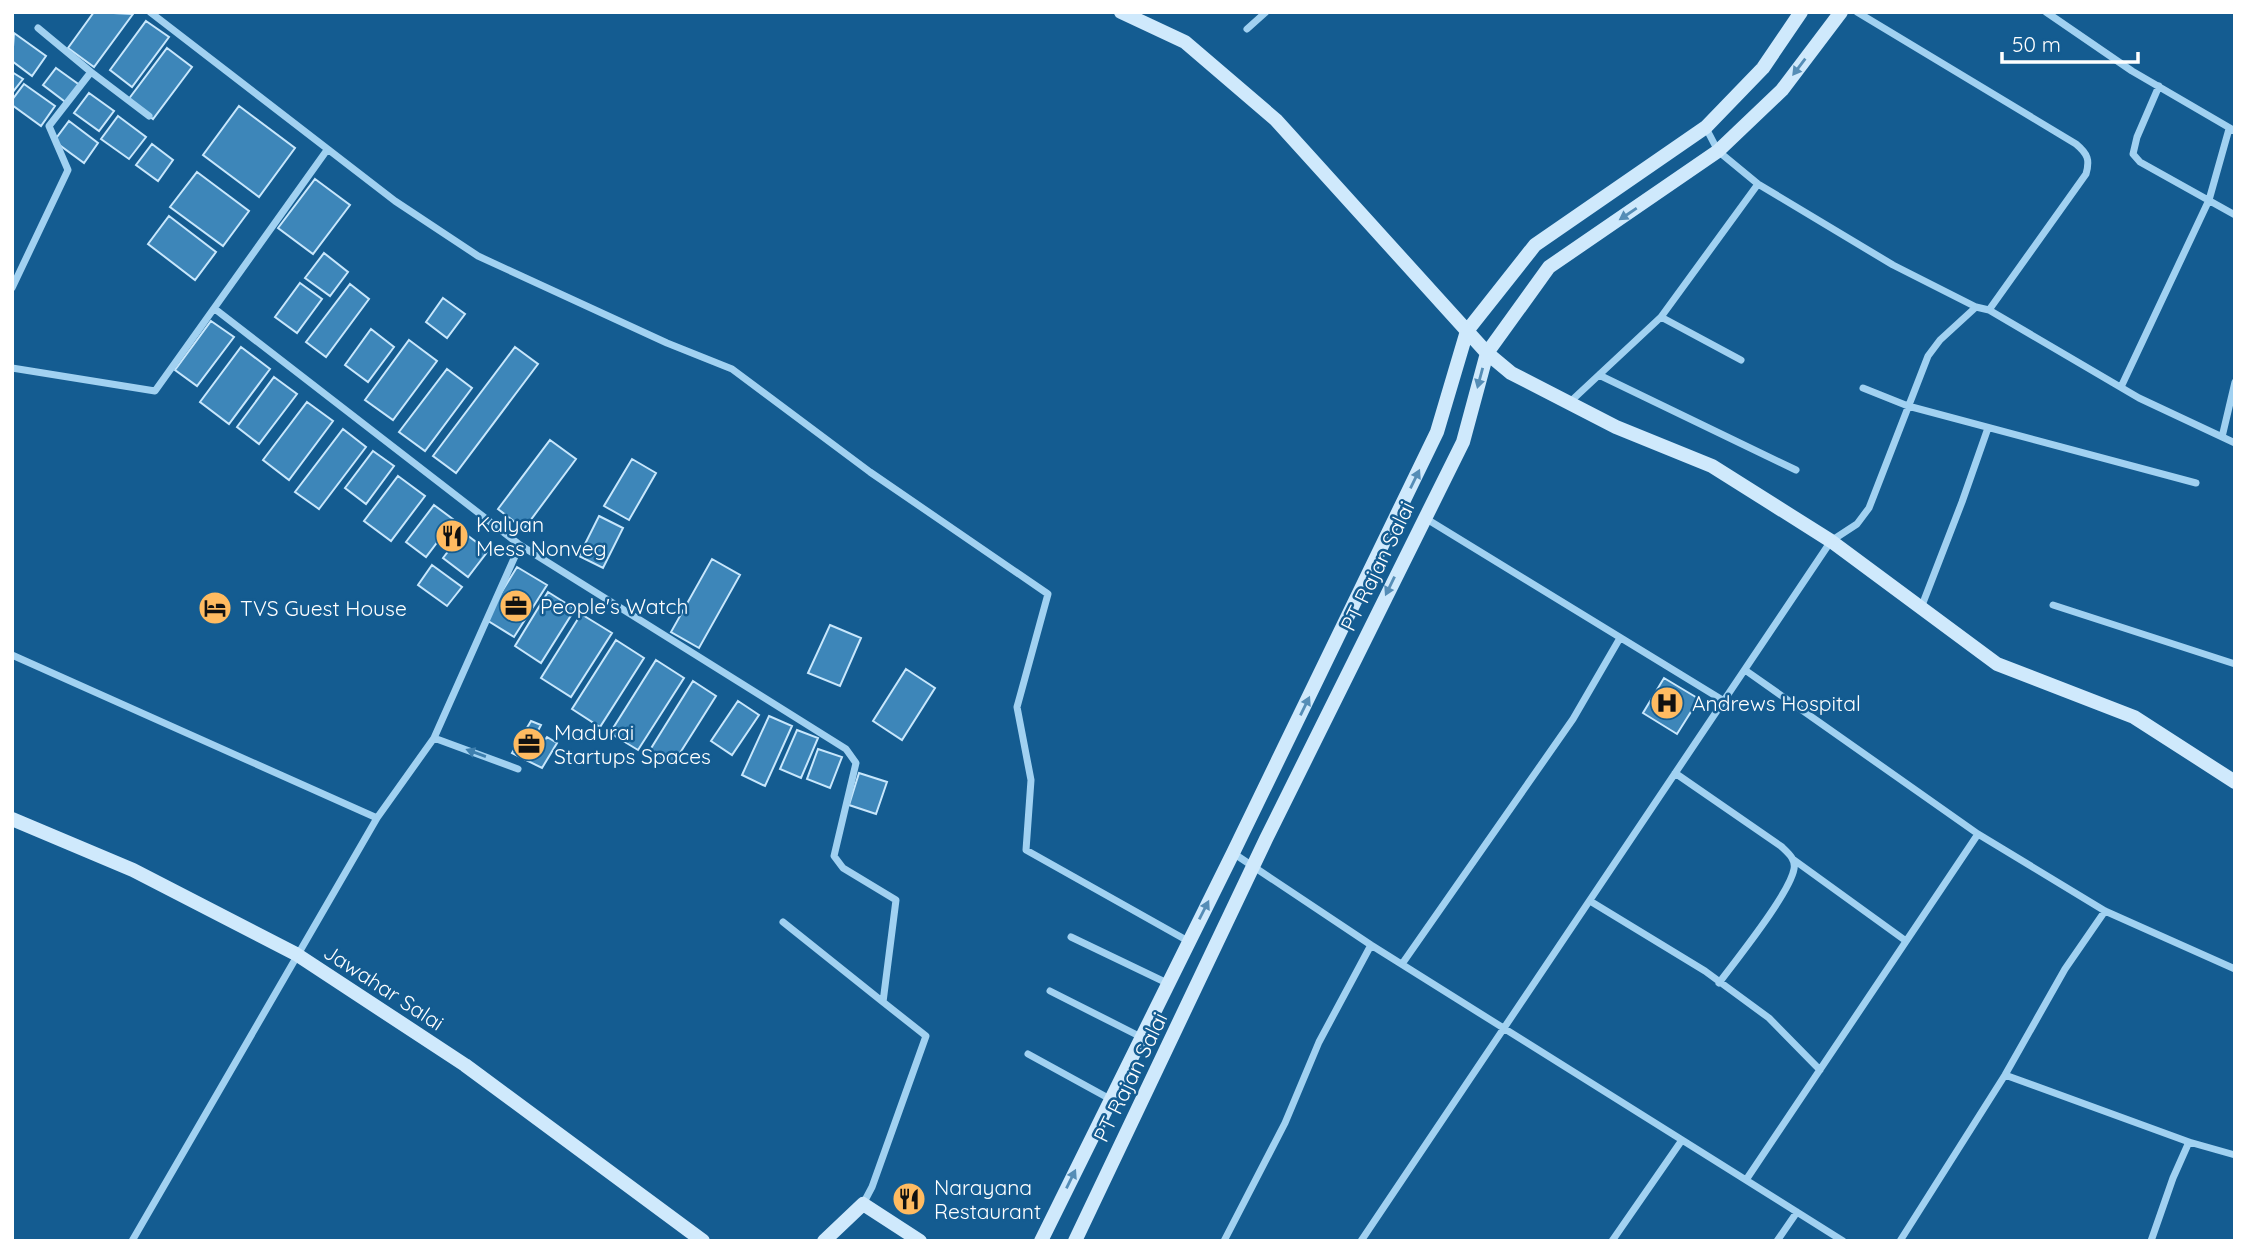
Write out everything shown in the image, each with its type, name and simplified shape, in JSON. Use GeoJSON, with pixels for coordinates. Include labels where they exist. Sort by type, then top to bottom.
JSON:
{"type":"FeatureCollection","features":[{"type":"Feature","properties":{"kind":"main road"},"geometry":{"type":"LineString","coordinates":[[1121,12],[1185,42],[1276,120],[1487,353],[1511,373],[1616,427],[1712,466],[1831,541],[1997,664],[2134,717],[2234,779]]}},
{"type":"Feature","properties":{"kind":"main road","name":"PT Rajan Salai"},"geometry":{"type":"LineString","coordinates":[[1041,1241],[1437,432],[1467,331],[1535,245],[1706,127],[1763,68],[1801,12]]}},
{"type":"Feature","properties":{"kind":"main road","name":"PT Rajan Salai"},"geometry":{"type":"LineString","coordinates":[[1075,1241],[1254,865],[1463,442],[1487,353],[1549,267],[1718,151],[1782,90],[1841,12]]}},
{"type":"Feature","properties":{"kind":"main road"},"geometry":{"type":"LineString","coordinates":[[1341,632],[1360,647]]}},
{"type":"Feature","properties":{"kind":"main road","name":"Jawahar Salai"},"geometry":{"type":"LineString","coordinates":[[12,819],[133,870],[296,954],[465,1065],[703,1241]]}},
{"type":"Feature","properties":{"kind":"main road"},"geometry":{"type":"LineString","coordinates":[[824,1241],[863,1204],[920,1241]]}},
{"type":"Feature","properties":{"kind":"street"},"geometry":{"type":"LineString","coordinates":[[150,12],[395,201],[478,256],[667,343],[732,369],[870,472],[1048,594],[1017,706],[1031,780],[1026,850],[1188,941]]}},
{"type":"Feature","properties":{"kind":"street"},"geometry":{"type":"LineString","coordinates":[[1247,29],[1266,12]]}},
{"type":"Feature","properties":{"kind":"street"},"geometry":{"type":"LineString","coordinates":[[1857,12],[2086,152],[2089,162],[2086,174],[1989,310]]}},
{"type":"Feature","properties":{"kind":"street"},"geometry":{"type":"LineString","coordinates":[[2046,12],[2132,71],[2232,130],[2209,200],[2121,387]]}},
{"type":"Feature","properties":{"kind":"street"},"geometry":{"type":"LineString","coordinates":[[38,28],[149,116]]}},
{"type":"Feature","properties":{"kind":"street"},"geometry":{"type":"LineString","coordinates":[[12,288],[68,170],[49,125],[91,72]]}},
{"type":"Feature","properties":{"kind":"street"},"geometry":{"type":"LineString","coordinates":[[2160,86],[2137,137],[2133,153],[2140,162],[2235,215]]}},
{"type":"Feature","properties":{"kind":"street"},"geometry":{"type":"LineString","coordinates":[[1706,127],[1718,151],[1758,184],[1893,265],[1976,307],[1989,310],[2121,387],[2235,443]]}},
{"type":"Feature","properties":{"kind":"street"},"geometry":{"type":"LineString","coordinates":[[12,368],[155,391],[327,150]]}},
{"type":"Feature","properties":{"kind":"street"},"geometry":{"type":"LineString","coordinates":[[1569,403],[1661,317],[1758,184]]}},
{"type":"Feature","properties":{"kind":"street"},"geometry":{"type":"LineString","coordinates":[[1361,1241],[1831,541],[1857,524],[1869,508],[1928,356],[1940,340],[1976,307]]}},
{"type":"Feature","properties":{"kind":"street"},"geometry":{"type":"LineString","coordinates":[[215,309],[520,545],[846,749],[856,763],[834,856],[843,868],[895,900],[883,1002]]}},
{"type":"Feature","properties":{"kind":"street"},"geometry":{"type":"LineString","coordinates":[[1661,317],[1741,359]]}},
{"type":"Feature","properties":{"kind":"street"},"geometry":{"type":"LineString","coordinates":[[1600,375],[1796,470]]}},
{"type":"Feature","properties":{"kind":"street"},"geometry":{"type":"LineString","coordinates":[[2222,437],[2235,382]]}},
{"type":"Feature","properties":{"kind":"street"},"geometry":{"type":"LineString","coordinates":[[1863,387],[1908,406],[2196,483]]}},
{"type":"Feature","properties":{"kind":"street"},"geometry":{"type":"LineString","coordinates":[[1921,608],[1988,428]]}},
{"type":"Feature","properties":{"kind":"street"},"geometry":{"type":"LineString","coordinates":[[1424,518],[1724,701]]}},
{"type":"Feature","properties":{"kind":"street"},"geometry":{"type":"LineString","coordinates":[[132,1241],[377,818],[434,738],[520,545]]}},
{"type":"Feature","properties":{"kind":"street"},"geometry":{"type":"LineString","coordinates":[[2053,605],[2235,664]]}},
{"type":"Feature","properties":{"kind":"street"},"geometry":{"type":"LineString","coordinates":[[1402,964],[1573,719],[1620,638]]}},
{"type":"Feature","properties":{"kind":"street"},"geometry":{"type":"LineString","coordinates":[[12,655],[377,818]]}},
{"type":"Feature","properties":{"kind":"street"},"geometry":{"type":"LineString","coordinates":[[1745,670],[1978,834],[2105,911],[2235,969]]}},
{"type":"Feature","properties":{"kind":"street"},"geometry":{"type":"LineString","coordinates":[[434,738],[518,769]]}},
{"type":"Feature","properties":{"kind":"street"},"geometry":{"type":"LineString","coordinates":[[1675,773],[1782,847],[1794,860],[1906,942]]}},
{"type":"Feature","properties":{"kind":"street"},"geometry":{"type":"LineString","coordinates":[[1746,1180],[1978,834]]}},
{"type":"Feature","properties":{"kind":"street"},"geometry":{"type":"LineString","coordinates":[[1233,853],[1402,964],[1843,1241]]}},
{"type":"Feature","properties":{"kind":"street"},"geometry":{"type":"LineString","coordinates":[[1719,983],[1783,892],[1794,869],[1794,860]]}},
{"type":"Feature","properties":{"kind":"street"},"geometry":{"type":"LineString","coordinates":[[1590,901],[1705,971],[1769,1018],[1820,1070]]}},
{"type":"Feature","properties":{"kind":"street"},"geometry":{"type":"LineString","coordinates":[[1900,1241],[2005,1075],[2065,969],[2105,911]]}},
{"type":"Feature","properties":{"kind":"street"},"geometry":{"type":"LineString","coordinates":[[782,922],[926,1036],[872,1187],[863,1204]]}},
{"type":"Feature","properties":{"kind":"street"},"geometry":{"type":"LineString","coordinates":[[1071,937],[1167,983]]}},
{"type":"Feature","properties":{"kind":"street"},"geometry":{"type":"LineString","coordinates":[[1224,1241],[1285,1123],[1319,1042],[1371,944]]}},
{"type":"Feature","properties":{"kind":"street"},"geometry":{"type":"LineString","coordinates":[[1050,991],[1141,1037]]}},
{"type":"Feature","properties":{"kind":"street"},"geometry":{"type":"LineString","coordinates":[[1028,1054],[1110,1099]]}},
{"type":"Feature","properties":{"kind":"street"},"geometry":{"type":"LineString","coordinates":[[2005,1075],[2189,1142],[2235,1155]]}},
{"type":"Feature","properties":{"kind":"street"},"geometry":{"type":"LineString","coordinates":[[1612,1241],[1682,1140]]}},
{"type":"Feature","properties":{"kind":"street"},"geometry":{"type":"LineString","coordinates":[[2151,1241],[2172,1178],[2189,1142]]}},
{"type":"Feature","properties":{"kind":"street"},"geometry":{"type":"LineString","coordinates":[[1777,1241],[1797,1212]]}},
{"type":"Feature","properties":{"kind":"building"},"geometry":{"type":"Polygon","coordinates":[[[94,12],[133,14],[94,67],[68,48],[94,12]]]}},
{"type":"Feature","properties":{"kind":"building"},"geometry":{"type":"Polygon","coordinates":[[[146,21],[169,37],[132,87],[110,70],[146,21]]]}},
{"type":"Feature","properties":{"kind":"building"},"geometry":{"type":"Polygon","coordinates":[[[14,33],[46,56],[32,76],[12,61],[14,33]]]}},
{"type":"Feature","properties":{"kind":"building"},"geometry":{"type":"Polygon","coordinates":[[[167,48],[192,67],[153,119],[128,100],[167,48]]]}},
{"type":"Feature","properties":{"kind":"building"},"geometry":{"type":"Polygon","coordinates":[[[56,68],[81,86],[68,104],[43,85],[56,68]]]}},
{"type":"Feature","properties":{"kind":"building"},"geometry":{"type":"Polygon","coordinates":[[[12,72],[23,79],[12,93],[12,72]]]}},
{"type":"Feature","properties":{"kind":"building"},"geometry":{"type":"Polygon","coordinates":[[[24,84],[55,106],[41,126],[12,105],[12,100],[24,84]]]}},
{"type":"Feature","properties":{"kind":"building"},"geometry":{"type":"Polygon","coordinates":[[[89,93],[114,111],[99,131],[74,113],[89,93]]]}},
{"type":"Feature","properties":{"kind":"building"},"geometry":{"type":"Polygon","coordinates":[[[239,106],[295,148],[259,197],[203,155],[239,106]]]}},
{"type":"Feature","properties":{"kind":"building"},"geometry":{"type":"Polygon","coordinates":[[[118,116],[146,137],[129,159],[101,139],[118,116]]]}},
{"type":"Feature","properties":{"kind":"building"},"geometry":{"type":"Polygon","coordinates":[[[69,121],[98,143],[84,163],[54,141],[69,121]]]}},
{"type":"Feature","properties":{"kind":"building"},"geometry":{"type":"Polygon","coordinates":[[[152,144],[173,160],[158,181],[136,165],[152,144]]]}},
{"type":"Feature","properties":{"kind":"building"},"geometry":{"type":"Polygon","coordinates":[[[197,172],[249,211],[223,246],[170,207],[197,172]]]}},
{"type":"Feature","properties":{"kind":"building"},"geometry":{"type":"Polygon","coordinates":[[[315,179],[350,205],[313,254],[278,228],[315,179]]]}},
{"type":"Feature","properties":{"kind":"building"},"geometry":{"type":"Polygon","coordinates":[[[169,216],[216,252],[195,280],[148,244],[169,216]]]}},
{"type":"Feature","properties":{"kind":"building"},"geometry":{"type":"Polygon","coordinates":[[[324,253],[348,272],[330,296],[305,278],[324,253]]]}},
{"type":"Feature","properties":{"kind":"building"},"geometry":{"type":"Polygon","coordinates":[[[300,283],[322,299],[297,333],[275,317],[300,283]]]}},
{"type":"Feature","properties":{"kind":"building"},"geometry":{"type":"Polygon","coordinates":[[[350,284],[369,299],[326,357],[306,342],[350,284]]]}},
{"type":"Feature","properties":{"kind":"building"},"geometry":{"type":"Polygon","coordinates":[[[443,298],[465,314],[447,338],[426,322],[443,298]]]}},
{"type":"Feature","properties":{"kind":"building"},"geometry":{"type":"Polygon","coordinates":[[[211,321],[234,337],[197,386],[175,370],[211,321]]]}},
{"type":"Feature","properties":{"kind":"building"},"geometry":{"type":"Polygon","coordinates":[[[371,329],[394,347],[368,382],[345,365],[371,329]]]}},
{"type":"Feature","properties":{"kind":"building"},"geometry":{"type":"Polygon","coordinates":[[[409,340],[437,361],[393,420],[365,400],[409,340]]]}},
{"type":"Feature","properties":{"kind":"building"},"geometry":{"type":"Polygon","coordinates":[[[241,347],[270,369],[229,424],[200,402],[241,347]]]}},
{"type":"Feature","properties":{"kind":"building"},"geometry":{"type":"Polygon","coordinates":[[[515,347],[538,364],[456,473],[433,456],[515,347]]]}},
{"type":"Feature","properties":{"kind":"building"},"geometry":{"type":"Polygon","coordinates":[[[447,369],[472,388],[425,451],[399,432],[447,369]]]}},
{"type":"Feature","properties":{"kind":"building"},"geometry":{"type":"Polygon","coordinates":[[[274,377],[297,394],[259,444],[237,427],[274,377]]]}},
{"type":"Feature","properties":{"kind":"building"},"geometry":{"type":"Polygon","coordinates":[[[307,402],[333,421],[289,480],[263,460],[307,402]]]}},
{"type":"Feature","properties":{"kind":"building"},"geometry":{"type":"Polygon","coordinates":[[[343,429],[366,447],[319,509],[295,492],[343,429]]]}},
{"type":"Feature","properties":{"kind":"building"},"geometry":{"type":"Polygon","coordinates":[[[550,440],[576,459],[524,529],[498,509],[550,440]]]}},
{"type":"Feature","properties":{"kind":"building"},"geometry":{"type":"Polygon","coordinates":[[[373,451],[394,466],[366,504],[345,488],[373,451]]]}},
{"type":"Feature","properties":{"kind":"building"},"geometry":{"type":"Polygon","coordinates":[[[632,459],[656,473],[629,520],[604,506],[632,459]]]}},
{"type":"Feature","properties":{"kind":"building"},"geometry":{"type":"Polygon","coordinates":[[[398,476],[425,496],[391,541],[364,521],[398,476]]]}},
{"type":"Feature","properties":{"kind":"building"},"geometry":{"type":"Polygon","coordinates":[[[434,505],[454,520],[426,557],[406,542],[434,505]]]}},
{"type":"Feature","properties":{"kind":"building"},"geometry":{"type":"Polygon","coordinates":[[[599,516],[623,528],[603,568],[579,556],[599,516]]]}},
{"type":"Feature","properties":{"kind":"building"},"geometry":{"type":"Polygon","coordinates":[[[463,532],[488,551],[468,577],[443,558],[463,532]]]}},
{"type":"Feature","properties":{"kind":"building"},"geometry":{"type":"Polygon","coordinates":[[[712,559],[740,575],[699,648],[671,632],[712,559]]]}},
{"type":"Feature","properties":{"kind":"building"},"geometry":{"type":"Polygon","coordinates":[[[432,565],[462,587],[447,606],[418,585],[432,565]]]}},
{"type":"Feature","properties":{"kind":"building"},"geometry":{"type":"Polygon","coordinates":[[[517,567],[547,585],[514,637],[485,619],[517,567]]]}},
{"type":"Feature","properties":{"kind":"building"},"geometry":{"type":"Polygon","coordinates":[[[548,592],[575,609],[541,663],[515,646],[548,592]]]}},
{"type":"Feature","properties":{"kind":"building"},"geometry":{"type":"Polygon","coordinates":[[[581,614],[612,633],[571,697],[541,678],[581,614]]]}},
{"type":"Feature","properties":{"kind":"building"},"geometry":{"type":"Polygon","coordinates":[[[830,625],[861,638],[840,686],[808,673],[830,625]]]}},
{"type":"Feature","properties":{"kind":"building"},"geometry":{"type":"Polygon","coordinates":[[[616,640],[644,658],[600,727],[572,709],[616,640]]]}},
{"type":"Feature","properties":{"kind":"building"},"geometry":{"type":"Polygon","coordinates":[[[656,660],[684,678],[638,750],[610,733],[656,660]]]}},
{"type":"Feature","properties":{"kind":"building"},"geometry":{"type":"Polygon","coordinates":[[[906,669],[935,688],[902,740],[873,721],[906,669]]]}},
{"type":"Feature","properties":{"kind":"building"},"geometry":{"type":"Polygon","coordinates":[[[1664,678],[1699,699],[1677,734],[1643,713],[1664,678]]]}},
{"type":"Feature","properties":{"kind":"building"},"geometry":{"type":"Polygon","coordinates":[[[693,681],[716,696],[673,764],[650,750],[693,681]]]}},
{"type":"Feature","properties":{"kind":"building"},"geometry":{"type":"Polygon","coordinates":[[[738,701],[759,715],[732,755],[711,741],[738,701]]]}},
{"type":"Feature","properties":{"kind":"building"},"geometry":{"type":"Polygon","coordinates":[[[769,716],[792,726],[765,786],[742,775],[769,716]]]}},
{"type":"Feature","properties":{"kind":"building","name":"Madurai Startups Spaces"},"geometry":{"type":"Polygon","coordinates":[[[531,721],[541,725],[533,740],[542,744],[547,737],[557,743],[542,768],[512,753],[531,721]]]}},
{"type":"Feature","properties":{"kind":"building"},"geometry":{"type":"Polygon","coordinates":[[[797,730],[818,738],[801,778],[780,769],[797,730]]]}},
{"type":"Feature","properties":{"kind":"building"},"geometry":{"type":"Polygon","coordinates":[[[818,749],[842,757],[830,788],[807,779],[818,749]]]}},
{"type":"Feature","properties":{"kind":"building"},"geometry":{"type":"Polygon","coordinates":[[[859,773],[887,782],[876,814],[849,805],[859,773]]]}},
{"type":"Feature","properties":{"kind":"place","name":"Kalyan Mess Nonveg"},"geometry":{"type":"Point","coordinates":[452,536]}},
{"type":"Feature","properties":{"kind":"place","name":"People's Watch"},"geometry":{"type":"Point","coordinates":[516,606]}},
{"type":"Feature","properties":{"kind":"place","name":"TVS Guest House"},"geometry":{"type":"Point","coordinates":[215,608]}},
{"type":"Feature","properties":{"kind":"place","name":"Andrews Hospital"},"geometry":{"type":"Point","coordinates":[1667,703]}},
{"type":"Feature","properties":{"kind":"place","name":"Madurai Startups Spaces"},"geometry":{"type":"Point","coordinates":[529,744]}},
{"type":"Feature","properties":{"kind":"place","name":"Narayana Restaurant"},"geometry":{"type":"Point","coordinates":[909,1199]}}]}
